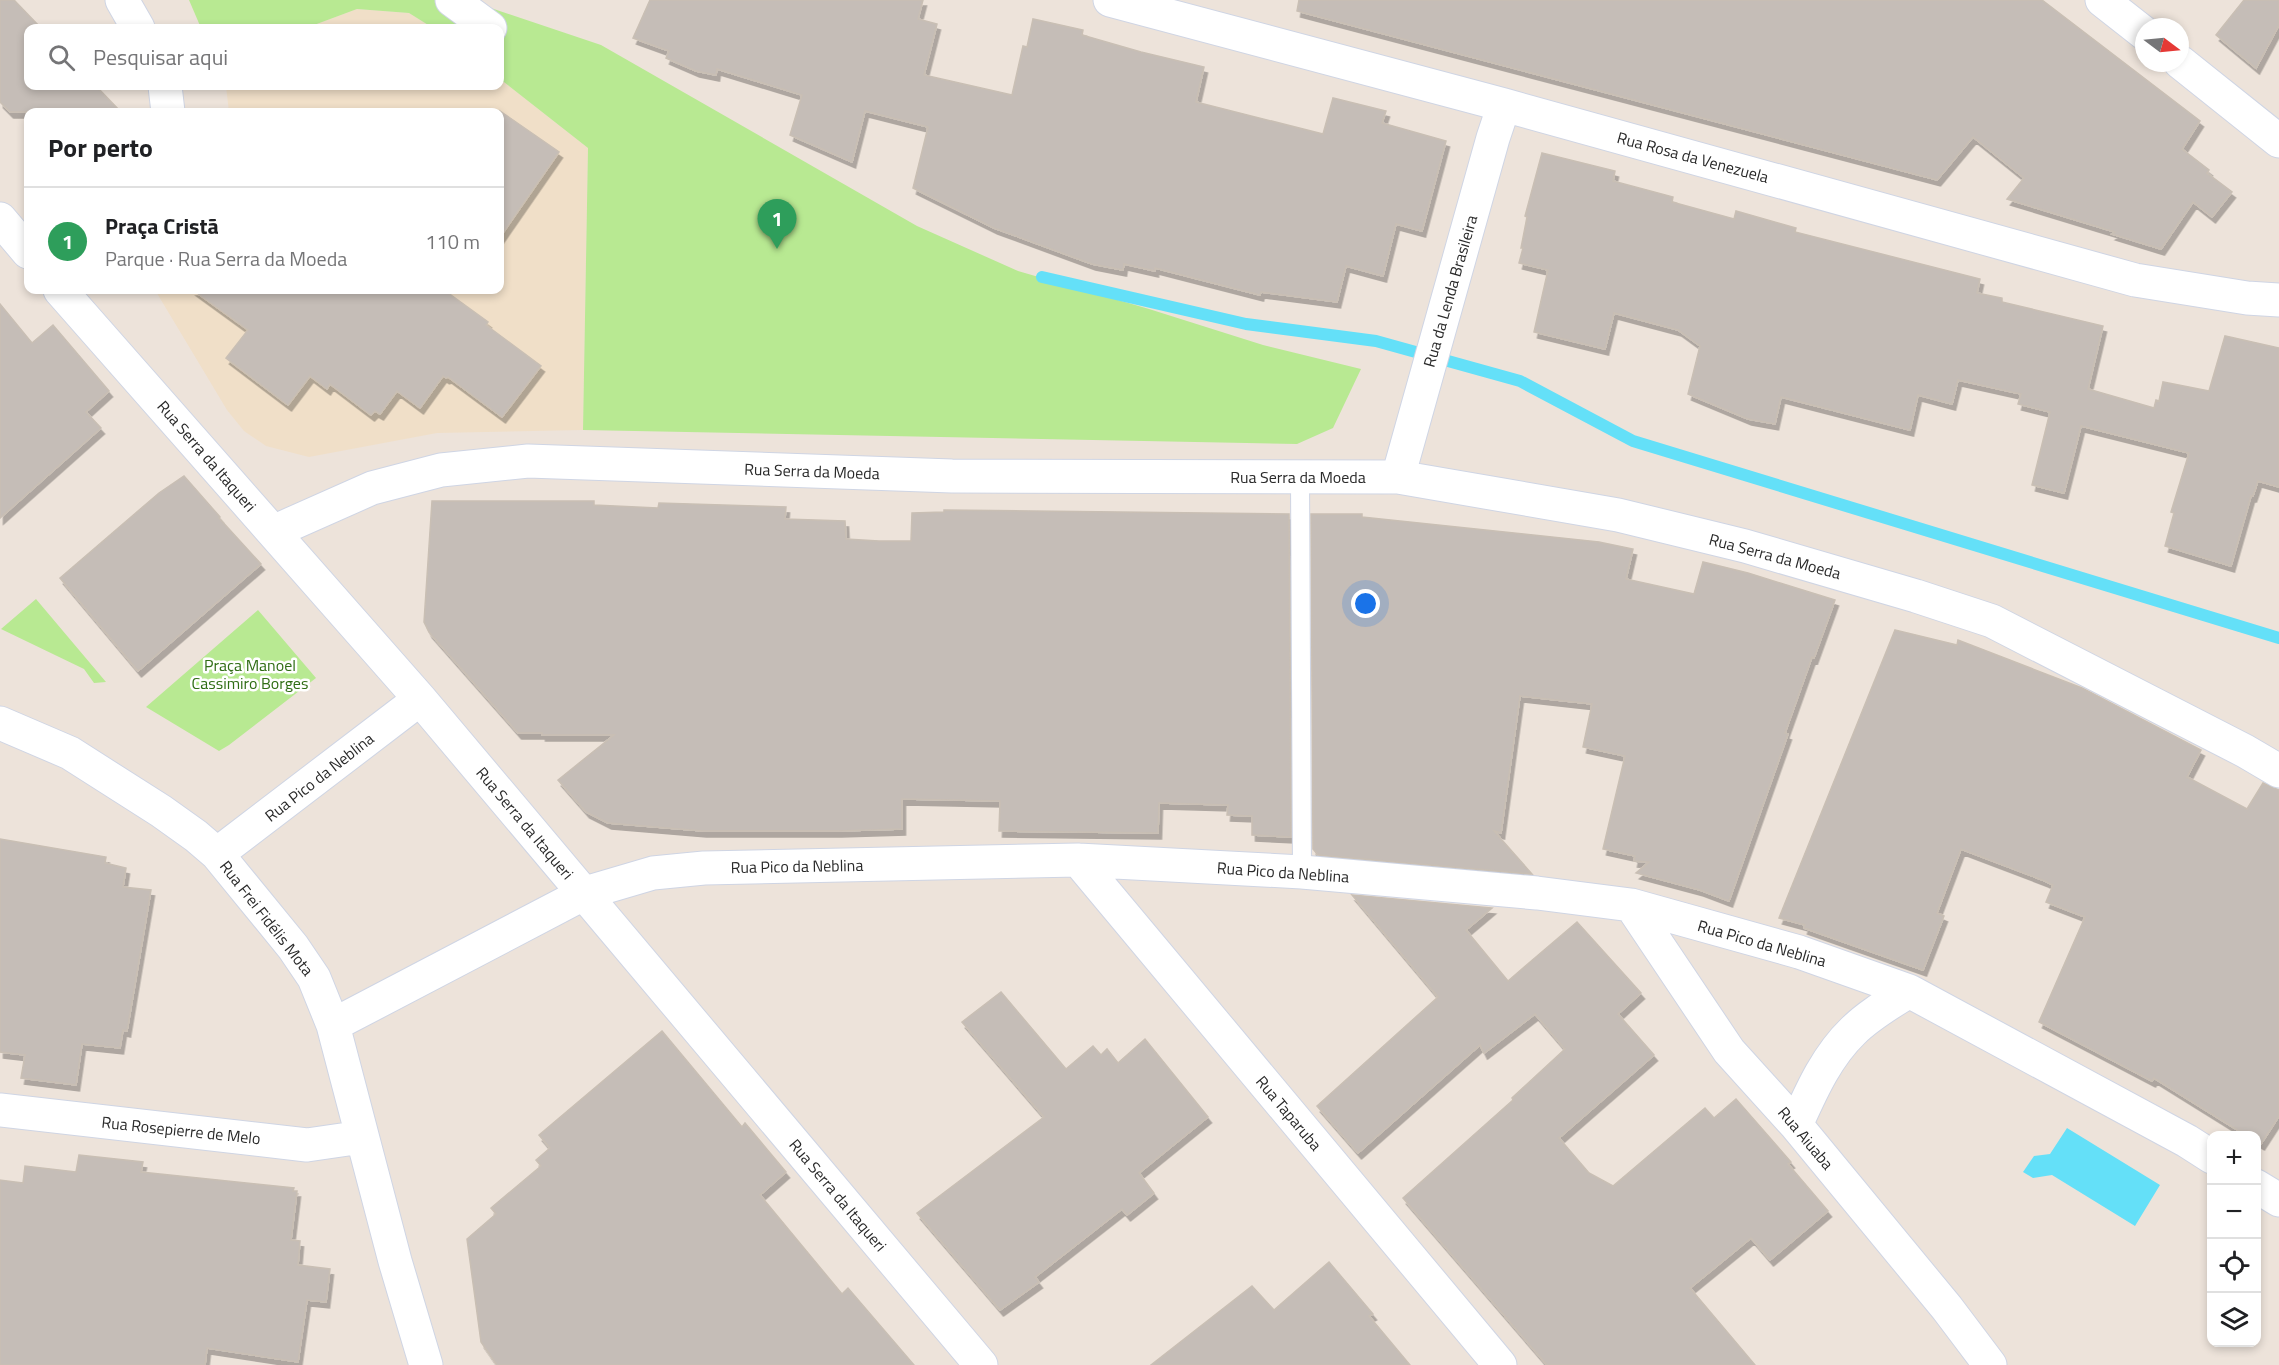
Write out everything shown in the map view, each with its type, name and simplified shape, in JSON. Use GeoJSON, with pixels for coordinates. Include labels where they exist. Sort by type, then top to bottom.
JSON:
{"type":"FeatureCollection","features":[{"type":"Feature","properties":{"kind":"street"},"geometry":{"type":"LineString","coordinates":[[122,0],[136,24]]}},
{"type":"Feature","properties":{"kind":"street"},"geometry":{"type":"LineString","coordinates":[[452,0],[483,24]]}},
{"type":"Feature","properties":{"kind":"street","name":"Rua Rosa da Venezuela"},"geometry":{"type":"LineString","coordinates":[[1110,0],[1504,105],[2135,280],[2247,298],[2279,300]]}},
{"type":"Feature","properties":{"kind":"street"},"geometry":{"type":"LineString","coordinates":[[2102,0],[2135,26]]}},
{"type":"Feature","properties":{"kind":"street"},"geometry":{"type":"LineString","coordinates":[[2189,69],[2279,141]]}},
{"type":"Feature","properties":{"kind":"street"},"geometry":{"type":"LineString","coordinates":[[165,90],[168,108]]}},
{"type":"Feature","properties":{"kind":"street","name":"Rua da Lenda Brasileira"},"geometry":{"type":"LineString","coordinates":[[1398,477],[1504,105]]}},
{"type":"Feature","properties":{"kind":"street"},"geometry":{"type":"LineString","coordinates":[[0,219],[24,247]]}},
{"type":"Feature","properties":{"kind":"street","name":"Rua Serra da Itaqueri"},"geometry":{"type":"LineString","coordinates":[[65,294],[420,699],[981,1365]]}},
{"type":"Feature","properties":{"kind":"street","name":"Rua Serra da Moeda"},"geometry":{"type":"LineString","coordinates":[[273,532],[372,488],[441,470],[528,460],[952,476],[1398,477],[1618,515],[1734,543],[1916,596],[1992,621],[2279,771]]}},
{"type":"Feature","properties":{"kind":"street","name":"Rua Pico da Neblina"},"geometry":{"type":"LineString","coordinates":[[217,855],[420,699]]}},
{"type":"Feature","properties":{"kind":"street","name":"Rua Frei Fidélis Mota"},"geometry":{"type":"LineString","coordinates":[[0,723],[70,753],[161,811],[217,855],[293,947],[309,970],[333,1025],[395,1261],[426,1365]]}},
{"type":"Feature","properties":{"kind":"street","name":"Rua Pico da Neblina"},"geometry":{"type":"LineString","coordinates":[[333,1025],[585,894],[653,873],[704,868],[1078,861],[1302,872],[1537,893],[1630,905],[1799,952],[1909,991],[2207,1154]]}},
{"type":"Feature","properties":{"kind":"street","name":"Rua Taparuba"},"geometry":{"type":"LineString","coordinates":[[1078,861],[1500,1365]]}},
{"type":"Feature","properties":{"kind":"street","name":"Rua Aiuaba"},"geometry":{"type":"LineString","coordinates":[[1630,905],[1729,1051],[1796,1125],[1947,1308],[1989,1365]]}},
{"type":"Feature","properties":{"kind":"street"},"geometry":{"type":"LineString","coordinates":[[1796,1125],[1815,1084],[1833,1054],[1853,1030],[1884,1006],[1909,991]]}},
{"type":"Feature","properties":{"kind":"street","name":"Rua Rosepierre de Melo"},"geometry":{"type":"LineString","coordinates":[[0,1110],[307,1145],[362,1137]]}},
{"type":"Feature","properties":{"kind":"street"},"geometry":{"type":"LineString","coordinates":[[2261,1189],[2279,1200]]}},
{"type":"Feature","properties":{"kind":"lane"},"geometry":{"type":"LineString","coordinates":[[1300,476],[1302,872]]}},
{"type":"Feature","properties":{"kind":"shaded area"},"geometry":{"type":"Polygon","coordinates":[[[357,9],[409,13],[427,24],[317,24],[357,9]]]}},
{"type":"Feature","properties":{"kind":"shaded area"},"geometry":{"type":"Polygon","coordinates":[[[504,82],[588,148],[583,430],[437,433],[309,457],[266,446],[244,431],[227,410],[157,294],[504,294],[504,108],[229,108],[226,90],[504,90],[504,82]]]}},
{"type":"Feature","properties":{"kind":"green space"},"geometry":{"type":"Polygon","coordinates":[[[189,0],[473,0],[601,45],[917,226],[1018,271],[1263,345],[1361,369],[1333,428],[1297,444],[583,430],[588,148],[504,82],[504,24],[427,24],[409,13],[357,9],[317,24],[199,24],[189,0]]]}},
{"type":"Feature","properties":{"kind":"green space"},"geometry":{"type":"Polygon","coordinates":[[[36,599],[106,682],[94,683],[84,669],[1,629],[36,599]]]}},
{"type":"Feature","properties":{"kind":"green space","name":"Praça Manoel Cassimiro Borges"},"geometry":{"type":"Polygon","coordinates":[[[258,610],[316,678],[219,751],[146,707],[258,610]]]}},
{"type":"Feature","properties":{"kind":"water"},"geometry":{"type":"Polygon","coordinates":[[[2067,1128],[2160,1185],[2135,1226],[2052,1175],[2033,1178],[2023,1172],[2034,1156],[2050,1154],[2067,1128]]]}},
{"type":"Feature","properties":{"kind":"building"},"geometry":{"type":"Polygon","coordinates":[[[0,0],[14,0],[37,24],[24,24],[24,90],[100,90],[117,108],[24,108],[24,112],[10,112],[0,102],[0,0]]]}},
{"type":"Feature","properties":{"kind":"building"},"geometry":{"type":"Polygon","coordinates":[[[650,0],[923,0],[918,19],[937,24],[924,75],[1012,95],[1023,46],[1027,47],[1033,19],[1083,30],[1082,35],[1204,67],[1196,102],[1323,134],[1333,98],[1386,111],[1382,123],[1446,141],[1422,231],[1396,224],[1383,276],[1346,266],[1337,302],[1261,292],[1260,295],[1155,268],[1155,271],[1124,264],[1123,270],[1092,264],[994,228],[913,188],[928,127],[865,111],[852,162],[790,135],[802,95],[717,69],[716,75],[696,71],[666,58],[669,51],[633,38],[650,0]]]}},
{"type":"Feature","properties":{"kind":"building"},"geometry":{"type":"Polygon","coordinates":[[[1299,0],[2042,0],[2200,121],[2182,149],[2209,170],[2207,173],[2232,192],[2212,217],[2193,202],[2161,249],[2112,234],[2115,232],[2007,199],[2024,178],[1973,137],[1937,180],[1297,11],[1299,0]]]}},
{"type":"Feature","properties":{"kind":"building"},"geometry":{"type":"Polygon","coordinates":[[[2244,0],[2279,0],[2279,25],[2256,68],[2216,35],[2244,0]]]}},
{"type":"Feature","properties":{"kind":"building"},"geometry":{"type":"Polygon","coordinates":[[[504,114],[559,152],[504,231],[504,114]]]}},
{"type":"Feature","properties":{"kind":"building"},"geometry":{"type":"Polygon","coordinates":[[[1542,153],[1615,171],[1613,181],[1673,197],[1672,202],[1734,219],[1736,211],[1796,228],[1795,232],[1980,279],[1977,293],[2002,298],[2002,302],[2103,326],[2088,389],[2154,408],[2156,400],[2159,401],[2163,382],[2209,391],[2225,336],[2279,348],[2279,487],[2258,481],[2253,496],[2251,496],[2231,566],[2165,546],[2174,513],[2171,512],[2189,453],[2081,426],[2064,493],[2032,485],[2050,412],[2018,404],[2021,394],[1958,380],[1952,404],[1918,395],[1910,430],[1781,397],[1775,424],[1748,419],[1688,394],[1700,346],[1678,330],[1614,313],[1605,349],[1534,332],[1548,270],[1519,263],[1527,217],[1525,216],[1542,153]]]}},
{"type":"Feature","properties":{"kind":"building"},"geometry":{"type":"Polygon","coordinates":[[[198,294],[450,294],[488,322],[486,325],[541,366],[502,417],[448,377],[443,376],[420,408],[397,391],[380,414],[375,411],[371,415],[330,384],[327,389],[310,376],[288,405],[226,358],[248,330],[198,294]]]}},
{"type":"Feature","properties":{"kind":"building"},"geometry":{"type":"Polygon","coordinates":[[[0,304],[32,343],[53,325],[109,391],[86,412],[101,428],[0,518],[0,304]]]}},
{"type":"Feature","properties":{"kind":"building"},"geometry":{"type":"Polygon","coordinates":[[[184,476],[261,564],[138,671],[60,578],[159,493],[184,476]]]}},
{"type":"Feature","properties":{"kind":"building"},"geometry":{"type":"Polygon","coordinates":[[[432,501],[594,501],[594,505],[658,508],[659,503],[786,507],[785,519],[845,521],[846,539],[879,541],[911,541],[912,513],[944,512],[944,510],[1289,514],[1291,837],[1252,835],[1252,816],[1227,815],[1228,805],[1159,803],[1158,833],[999,831],[1000,801],[902,799],[902,829],[703,831],[608,823],[586,812],[558,780],[614,735],[518,733],[429,632],[424,622],[432,501]]]}},
{"type":"Feature","properties":{"kind":"building"},"geometry":{"type":"Polygon","coordinates":[[[1311,514],[1362,514],[1362,517],[1599,542],[1633,549],[1626,579],[1694,594],[1703,562],[1748,573],[1835,600],[1785,733],[1788,734],[1729,901],[1700,890],[1636,873],[1649,862],[1634,861],[1635,856],[1603,849],[1625,756],[1583,747],[1592,704],[1520,696],[1501,833],[1494,831],[1532,874],[1318,855],[1313,849],[1311,514]]]}},
{"type":"Feature","properties":{"kind":"building"},"geometry":{"type":"Polygon","coordinates":[[[1895,630],[1957,645],[1958,640],[2082,688],[2201,750],[2187,777],[2247,809],[2263,783],[2279,790],[2279,1116],[2261,1144],[2261,1131],[2239,1131],[2154,1078],[2152,1081],[2039,1022],[2085,917],[2046,902],[2053,885],[2045,881],[1961,849],[1937,913],[1944,916],[1923,970],[1804,928],[1805,925],[1779,918],[1895,630]]]}},
{"type":"Feature","properties":{"kind":"building"},"geometry":{"type":"Polygon","coordinates":[[[0,839],[106,857],[105,863],[126,868],[123,887],[151,890],[127,1031],[123,1030],[120,1048],[82,1044],[76,1085],[21,1078],[25,1055],[0,1052],[0,839]]]}},
{"type":"Feature","properties":{"kind":"building"},"geometry":{"type":"Polygon","coordinates":[[[1352,895],[1492,908],[1466,930],[1508,981],[1577,922],[1641,993],[1618,1014],[1654,1055],[1559,1138],[1589,1173],[1613,1186],[1705,1108],[1714,1118],[1736,1099],[1791,1162],[1788,1164],[1828,1211],[1770,1260],[1751,1238],[1690,1288],[1755,1365],[1547,1365],[1403,1198],[1513,1100],[1512,1098],[1565,1049],[1535,1014],[1484,1053],[1480,1045],[1358,1153],[1317,1106],[1438,997],[1352,895]]]}},
{"type":"Feature","properties":{"kind":"building"},"geometry":{"type":"Polygon","coordinates":[[[1001,992],[1066,1069],[1093,1046],[1101,1055],[1107,1049],[1118,1063],[1145,1039],[1208,1117],[1139,1173],[1154,1193],[1127,1215],[1122,1209],[1035,1277],[1039,1282],[1000,1310],[917,1213],[1044,1117],[962,1022],[1001,992]]]}},
{"type":"Feature","properties":{"kind":"building"},"geometry":{"type":"Polygon","coordinates":[[[662,1031],[742,1127],[745,1123],[786,1172],[760,1195],[842,1294],[848,1288],[914,1365],[497,1365],[481,1342],[467,1239],[496,1214],[491,1208],[541,1166],[536,1160],[550,1148],[539,1135],[662,1031]]]}},
{"type":"Feature","properties":{"kind":"building"},"geometry":{"type":"Polygon","coordinates":[[[79,1155],[143,1162],[141,1172],[294,1188],[293,1191],[297,1191],[291,1240],[300,1241],[298,1265],[330,1269],[326,1302],[307,1300],[298,1362],[207,1348],[205,1365],[0,1365],[0,1180],[23,1183],[25,1166],[76,1172],[79,1155]]]}},
{"type":"Feature","properties":{"kind":"building"},"geometry":{"type":"Polygon","coordinates":[[[1329,1262],[1373,1314],[1369,1316],[1410,1365],[1151,1365],[1252,1286],[1274,1310],[1329,1262]]]}},
{"type":"Feature","properties":{"kind":"waterway"},"geometry":{"type":"LineString","coordinates":[[1042,277],[1246,324],[1376,341],[1520,381],[1633,441],[2279,638]]}},
{"type":"Feature","properties":{"kind":"place","name":"Praça Cristã"},"geometry":{"type":"Point","coordinates":[777,249]}}]}
